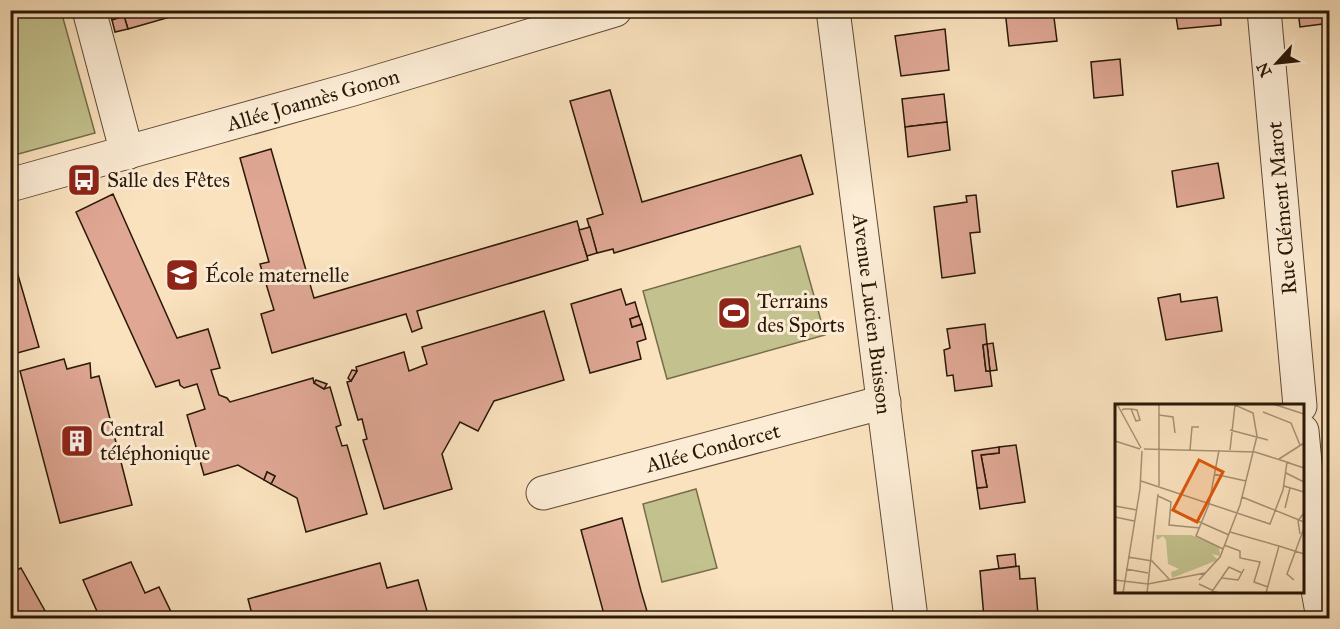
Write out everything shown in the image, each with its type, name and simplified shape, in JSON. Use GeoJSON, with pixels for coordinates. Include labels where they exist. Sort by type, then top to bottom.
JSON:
{"type":"FeatureCollection","features":[{"type":"Feature","properties":{"kind":"street"},"geometry":{"type":"LineString","coordinates":[[88,10],[127,153]]}},
{"type":"Feature","properties":{"kind":"street","name":"Allée Joannès Gonon"},"geometry":{"type":"LineString","coordinates":[[10,185],[615,10]]}},
{"type":"Feature","properties":{"kind":"street","name":"Avenue Lucien Buisson"},"geometry":{"type":"LineString","coordinates":[[833,10],[911,618]]}},
{"type":"Feature","properties":{"kind":"street","name":"Rue Clément Marot"},"geometry":{"type":"LineString","coordinates":[[1264,10],[1300,404]]}},
{"type":"Feature","properties":{"kind":"street","name":"Allée Condorcet"},"geometry":{"type":"LineString","coordinates":[[543,493],[884,402]]}},
{"type":"Feature","properties":{"kind":"street"},"geometry":{"type":"LineString","coordinates":[[1304,452],[1316,579],[1323,618]]}},
{"type":"Feature","properties":{"kind":"shaded area"},"geometry":{"type":"Polygon","coordinates":[[[11,10],[61,11],[95,133],[11,156],[11,10]]]}},
{"type":"Feature","properties":{"kind":"shaded area","name":"Terrains des Sports"},"geometry":{"type":"Polygon","coordinates":[[[800,246],[825,335],[667,379],[643,291],[800,246]]]}},
{"type":"Feature","properties":{"kind":"shaded area"},"geometry":{"type":"Polygon","coordinates":[[[696,489],[717,568],[662,582],[643,504],[696,489]]]}},
{"type":"Feature","properties":{"kind":"building"},"geometry":{"type":"Polygon","coordinates":[[[109,10],[176,10],[177,15],[128,29],[124,16],[112,20],[109,10]]]}},
{"type":"Feature","properties":{"kind":"building"},"geometry":{"type":"Polygon","coordinates":[[[1005,10],[1053,10],[1057,41],[1009,46],[1005,10]]]}},
{"type":"Feature","properties":{"kind":"building"},"geometry":{"type":"Polygon","coordinates":[[[1175,10],[1220,10],[1221,25],[1178,29],[1175,10]]]}},
{"type":"Feature","properties":{"kind":"building"},"geometry":{"type":"Polygon","coordinates":[[[1298,10],[1330,10],[1330,23],[1300,27],[1298,10]]]}},
{"type":"Feature","properties":{"kind":"building"},"geometry":{"type":"Polygon","coordinates":[[[124,16],[128,29],[115,32],[112,20],[124,16]]]}},
{"type":"Feature","properties":{"kind":"building"},"geometry":{"type":"Polygon","coordinates":[[[945,29],[949,70],[901,76],[895,36],[945,29]]]}},
{"type":"Feature","properties":{"kind":"building"},"geometry":{"type":"Polygon","coordinates":[[[1120,59],[1123,95],[1094,98],[1091,62],[1120,59]]]}},
{"type":"Feature","properties":{"kind":"building"},"geometry":{"type":"Polygon","coordinates":[[[610,90],[642,202],[801,155],[813,194],[614,253],[613,249],[597,253],[587,219],[603,214],[570,101],[610,90]]]}},
{"type":"Feature","properties":{"kind":"building"},"geometry":{"type":"Polygon","coordinates":[[[944,94],[947,122],[905,127],[902,99],[944,94]]]}},
{"type":"Feature","properties":{"kind":"building"},"geometry":{"type":"Polygon","coordinates":[[[1330,109],[1330,130],[1326,110],[1330,109]]]}},
{"type":"Feature","properties":{"kind":"building"},"geometry":{"type":"Polygon","coordinates":[[[947,122],[950,150],[908,157],[905,127],[947,122]]]}},
{"type":"Feature","properties":{"kind":"building"},"geometry":{"type":"Polygon","coordinates":[[[271,149],[314,298],[577,221],[588,260],[417,311],[422,328],[412,332],[406,314],[272,353],[261,314],[274,310],[260,264],[269,262],[240,158],[271,149]]]}},
{"type":"Feature","properties":{"kind":"building"},"geometry":{"type":"Polygon","coordinates":[[[1218,163],[1224,198],[1177,207],[1172,171],[1218,163]]]}},
{"type":"Feature","properties":{"kind":"building"},"geometry":{"type":"Polygon","coordinates":[[[113,194],[177,338],[208,329],[220,368],[211,370],[219,395],[230,402],[313,378],[314,383],[324,389],[330,387],[341,425],[336,427],[342,446],[347,445],[367,514],[306,532],[297,498],[271,484],[275,476],[267,472],[264,480],[238,465],[204,475],[187,415],[205,409],[197,384],[184,388],[180,385],[179,380],[156,387],[76,212],[113,194]]]}},
{"type":"Feature","properties":{"kind":"building"},"geometry":{"type":"Polygon","coordinates":[[[976,195],[980,232],[970,233],[975,273],[942,278],[934,207],[967,202],[966,196],[976,195]]]}},
{"type":"Feature","properties":{"kind":"building"},"geometry":{"type":"Polygon","coordinates":[[[590,227],[597,253],[587,256],[579,230],[590,227]]]}},
{"type":"Feature","properties":{"kind":"building"},"geometry":{"type":"Polygon","coordinates":[[[13,258],[39,347],[10,355],[10,259],[13,258]]]}},
{"type":"Feature","properties":{"kind":"building"},"geometry":{"type":"Polygon","coordinates":[[[621,289],[626,305],[635,302],[639,316],[630,319],[632,327],[642,324],[646,339],[637,342],[641,359],[590,373],[571,304],[621,289]]]}},
{"type":"Feature","properties":{"kind":"building"},"geometry":{"type":"Polygon","coordinates":[[[1180,294],[1181,302],[1217,297],[1222,331],[1166,340],[1158,298],[1180,294]]]}},
{"type":"Feature","properties":{"kind":"building"},"geometry":{"type":"Polygon","coordinates":[[[544,311],[564,380],[494,401],[478,431],[460,422],[442,454],[452,489],[384,509],[363,440],[367,439],[362,419],[358,420],[347,382],[351,381],[357,371],[356,367],[404,352],[409,371],[427,364],[422,347],[544,311]]]}},
{"type":"Feature","properties":{"kind":"building"},"geometry":{"type":"Polygon","coordinates":[[[639,316],[642,324],[632,327],[630,319],[639,316]]]}},
{"type":"Feature","properties":{"kind":"building"},"geometry":{"type":"Polygon","coordinates":[[[985,324],[987,344],[983,345],[986,371],[990,371],[992,386],[955,391],[953,375],[947,376],[944,350],[950,348],[947,329],[985,324]]]}},
{"type":"Feature","properties":{"kind":"building"},"geometry":{"type":"Polygon","coordinates":[[[993,343],[997,370],[990,371],[987,344],[993,343]]]}},
{"type":"Feature","properties":{"kind":"building"},"geometry":{"type":"Polygon","coordinates":[[[987,344],[990,371],[986,371],[983,345],[987,344]]]}},
{"type":"Feature","properties":{"kind":"building","name":"Central téléphonique"},"geometry":{"type":"Polygon","coordinates":[[[64,359],[67,369],[90,363],[91,378],[99,376],[132,505],[60,523],[20,371],[64,359]]]}},
{"type":"Feature","properties":{"kind":"building"},"geometry":{"type":"Polygon","coordinates":[[[352,370],[357,371],[351,381],[348,378],[352,370]]]}},
{"type":"Feature","properties":{"kind":"building"},"geometry":{"type":"Polygon","coordinates":[[[316,380],[327,384],[324,389],[314,383],[316,380]]]}},
{"type":"Feature","properties":{"kind":"building"},"geometry":{"type":"Polygon","coordinates":[[[1016,445],[1025,502],[980,509],[977,488],[987,487],[981,455],[999,453],[999,447],[1016,445]]]}},
{"type":"Feature","properties":{"kind":"building"},"geometry":{"type":"Polygon","coordinates":[[[999,447],[999,453],[981,455],[987,487],[977,488],[972,451],[999,447]]]}},
{"type":"Feature","properties":{"kind":"building"},"geometry":{"type":"Polygon","coordinates":[[[267,472],[275,476],[271,484],[264,480],[267,472]]]}},
{"type":"Feature","properties":{"kind":"building"},"geometry":{"type":"Polygon","coordinates":[[[622,518],[649,618],[605,618],[581,530],[622,518]]]}},
{"type":"Feature","properties":{"kind":"building"},"geometry":{"type":"Polygon","coordinates":[[[1015,554],[1016,567],[999,569],[997,556],[1015,554]]]}},
{"type":"Feature","properties":{"kind":"building"},"geometry":{"type":"Polygon","coordinates":[[[131,562],[145,593],[159,587],[174,618],[100,618],[83,580],[131,562]]]}},
{"type":"Feature","properties":{"kind":"building"},"geometry":{"type":"Polygon","coordinates":[[[380,563],[387,588],[418,580],[429,618],[253,618],[248,599],[380,563]]]}},
{"type":"Feature","properties":{"kind":"building"},"geometry":{"type":"Polygon","coordinates":[[[1019,566],[1020,579],[1035,578],[1038,615],[984,618],[980,571],[1019,566]]]}},
{"type":"Feature","properties":{"kind":"building"},"geometry":{"type":"Polygon","coordinates":[[[21,568],[49,618],[10,618],[10,573],[21,568]]]}},
{"type":"Feature","properties":{"kind":"place","name":"Salle des Fêtes"},"geometry":{"type":"Point","coordinates":[84,180]}},
{"type":"Feature","properties":{"kind":"place","name":"École maternelle"},"geometry":{"type":"Point","coordinates":[182,275]}},
{"type":"Feature","properties":{"kind":"place","name":"Terrains des Sports"},"geometry":{"type":"Point","coordinates":[734,313]}},
{"type":"Feature","properties":{"kind":"place","name":"Central téléphonique"},"geometry":{"type":"Point","coordinates":[77,441]}}]}
